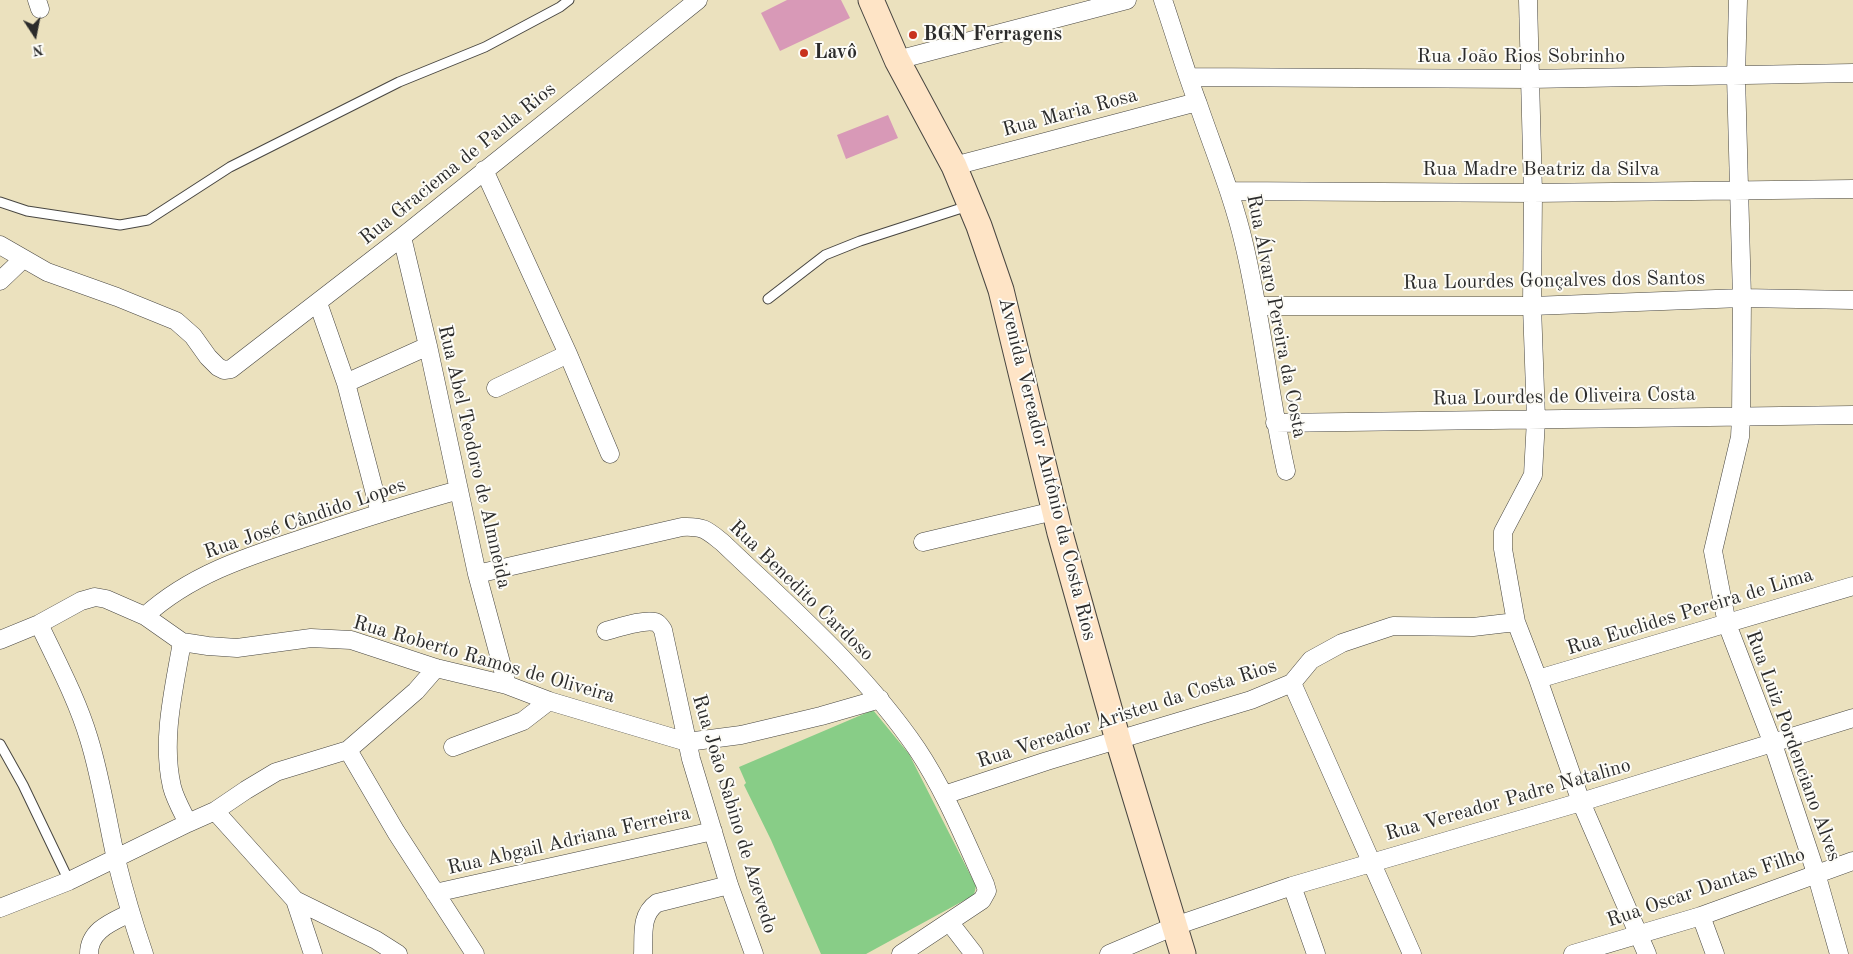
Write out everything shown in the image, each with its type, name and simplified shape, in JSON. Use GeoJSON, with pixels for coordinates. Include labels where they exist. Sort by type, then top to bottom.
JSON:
{"type":"FeatureCollection","features":[{"type":"Feature","properties":{"kind":"main road","name":"Avenida Vereador Antônio da Costa Rios"},"geometry":{"type":"LineString","coordinates":[[871,0],[897,60],[954,166],[1001,290],[1054,511],[1118,740],[1183,954]]}},
{"type":"Feature","properties":{"kind":"street","name":"Rua Graciema de Paula Rios"},"geometry":{"type":"LineString","coordinates":[[22,260],[47,272],[176,321],[193,336],[208,357],[218,367],[224,370],[231,369],[402,237],[698,0]]}},
{"type":"Feature","properties":{"kind":"street"},"geometry":{"type":"LineString","coordinates":[[897,60],[1127,0]]}},
{"type":"Feature","properties":{"kind":"street","name":"Rua Álvaro Pereira da Costa"},"geometry":{"type":"LineString","coordinates":[[1163,0],[1229,191],[1244,244],[1275,423],[1286,471]]}},
{"type":"Feature","properties":{"kind":"street"},"geometry":{"type":"LineString","coordinates":[[1528,0],[1533,193],[1532,306],[1536,419],[1533,475],[1503,532],[1503,549],[1516,622],[1581,802],[1647,954]]}},
{"type":"Feature","properties":{"kind":"street"},"geometry":{"type":"LineString","coordinates":[[1738,0],[1736,76],[1742,298],[1741,417]]}},
{"type":"Feature","properties":{"kind":"street","name":"Rua João Rios Sobrinho"},"geometry":{"type":"LineString","coordinates":[[1189,77],[1530,79],[1853,73]]}},
{"type":"Feature","properties":{"kind":"street","name":"Rua Maria Rosa"},"geometry":{"type":"LineString","coordinates":[[954,166],[1197,102]]}},
{"type":"Feature","properties":{"kind":"street"},"geometry":{"type":"LineString","coordinates":[[484,170],[568,354],[610,454]]}},
{"type":"Feature","properties":{"kind":"street","name":"Rua Madre Beatriz da Silva"},"geometry":{"type":"LineString","coordinates":[[1229,191],[1533,193],[1853,189]]}},
{"type":"Feature","properties":{"kind":"street","name":"Rua Abel Teodoro de Almneida"},"geometry":{"type":"LineString","coordinates":[[402,237],[428,346],[477,574],[507,685]]}},
{"type":"Feature","properties":{"kind":"street"},"geometry":{"type":"LineString","coordinates":[[0,245],[22,260],[0,281]]}},
{"type":"Feature","properties":{"kind":"street","name":"Rua Lourdes Gonçalves dos Santos"},"geometry":{"type":"LineString","coordinates":[[1256,306],[1532,306],[1742,298],[1853,300]]}},
{"type":"Feature","properties":{"kind":"street"},"geometry":{"type":"LineString","coordinates":[[318,303],[346,383],[380,512]]}},
{"type":"Feature","properties":{"kind":"street"},"geometry":{"type":"LineString","coordinates":[[346,383],[428,346]]}},
{"type":"Feature","properties":{"kind":"street"},"geometry":{"type":"LineString","coordinates":[[496,388],[568,354]]}},
{"type":"Feature","properties":{"kind":"street","name":"Rua Lourdes de Oliveira Costa"},"geometry":{"type":"LineString","coordinates":[[1275,423],[1853,416]]}},
{"type":"Feature","properties":{"kind":"street","name":"Rua Luiz Pordenciano Alves"},"geometry":{"type":"LineString","coordinates":[[1741,417],[1740,437],[1713,551],[1727,624],[1773,744],[1816,873],[1839,954]]}},
{"type":"Feature","properties":{"kind":"street","name":"Rua José Cândido Lopes"},"geometry":{"type":"LineString","coordinates":[[145,616],[161,602],[197,580],[234,561],[380,512],[459,490]]}},
{"type":"Feature","properties":{"kind":"street"},"geometry":{"type":"LineString","coordinates":[[923,542],[1054,511]]}},
{"type":"Feature","properties":{"kind":"street","name":"Rua Benedito Cardoso"},"geometry":{"type":"LineString","coordinates":[[477,574],[682,527],[706,530],[822,637],[880,699],[917,750],[944,795],[987,891],[982,900],[950,923]]}},
{"type":"Feature","properties":{"kind":"street","name":"Rua Euclides Pereira de Lima"},"geometry":{"type":"LineString","coordinates":[[1538,679],[1853,586]]}},
{"type":"Feature","properties":{"kind":"street","name":"Rua Roberto Ramos de Oliveira"},"geometry":{"type":"LineString","coordinates":[[0,640],[39,624],[81,600],[95,597],[106,599],[145,616],[182,642],[237,648],[311,638],[351,640],[436,668],[507,685],[549,701],[687,742],[741,735],[821,716],[880,699]]}},
{"type":"Feature","properties":{"kind":"street","name":"Rua João Sabino de Azevedo"},"geometry":{"type":"LineString","coordinates":[[606,631],[639,622],[654,621],[660,624],[663,630],[687,742],[729,885],[754,954]]}},
{"type":"Feature","properties":{"kind":"street","name":"Rua Vereador Aristeu da Costa Rios"},"geometry":{"type":"LineString","coordinates":[[944,795],[1251,700],[1292,683],[1311,660],[1342,642],[1393,626],[1473,627],[1516,622]]}},
{"type":"Feature","properties":{"kind":"street"},"geometry":{"type":"LineString","coordinates":[[39,624],[76,701],[89,739],[130,913],[144,954]]}},
{"type":"Feature","properties":{"kind":"street"},"geometry":{"type":"LineString","coordinates":[[182,642],[172,700],[166,758],[172,790],[188,822]]}},
{"type":"Feature","properties":{"kind":"street"},"geometry":{"type":"LineString","coordinates":[[0,908],[68,881],[188,822],[215,811],[276,772],[348,750],[416,691],[436,668]]}},
{"type":"Feature","properties":{"kind":"street"},"geometry":{"type":"LineString","coordinates":[[1292,683],[1412,954]]}},
{"type":"Feature","properties":{"kind":"street"},"geometry":{"type":"LineString","coordinates":[[453,747],[523,721],[549,701]]}},
{"type":"Feature","properties":{"kind":"street","name":"Rua Vereador Padre Natalino"},"geometry":{"type":"LineString","coordinates":[[1109,954],[1176,926],[1292,886],[1581,802],[1853,718]]}},
{"type":"Feature","properties":{"kind":"street"},"geometry":{"type":"LineString","coordinates":[[348,750],[396,832],[475,954]]}},
{"type":"Feature","properties":{"kind":"street"},"geometry":{"type":"LineString","coordinates":[[215,811],[295,900],[376,940],[398,954]]}},
{"type":"Feature","properties":{"kind":"street","name":"Rua Abgail Adriana Ferreira"},"geometry":{"type":"LineString","coordinates":[[436,893],[713,830]]}},
{"type":"Feature","properties":{"kind":"street","name":"Rua Oscar Dantas Filho"},"geometry":{"type":"LineString","coordinates":[[1573,954],[1701,916],[1853,861]]}},
{"type":"Feature","properties":{"kind":"street"},"geometry":{"type":"LineString","coordinates":[[643,954],[645,916],[650,908],[657,903],[729,885]]}},
{"type":"Feature","properties":{"kind":"street"},"geometry":{"type":"LineString","coordinates":[[1292,886],[1316,954]]}},
{"type":"Feature","properties":{"kind":"street"},"geometry":{"type":"LineString","coordinates":[[295,900],[313,954]]}},
{"type":"Feature","properties":{"kind":"street"},"geometry":{"type":"LineString","coordinates":[[85,952],[96,934],[103,927],[130,913]]}},
{"type":"Feature","properties":{"kind":"street"},"geometry":{"type":"LineString","coordinates":[[1701,916],[1715,954]]}},
{"type":"Feature","properties":{"kind":"street"},"geometry":{"type":"LineString","coordinates":[[901,954],[950,923],[974,954]]}},
{"type":"Feature","properties":{"kind":"lane"},"geometry":{"type":"LineString","coordinates":[[0,202],[27,211],[120,225],[148,220],[230,166],[399,82],[485,47],[560,7],[569,0]]}},
{"type":"Feature","properties":{"kind":"lane"},"geometry":{"type":"LineString","coordinates":[[768,299],[825,255],[860,241],[970,205]]}},
{"type":"Feature","properties":{"kind":"lane"},"geometry":{"type":"LineString","coordinates":[[0,744],[23,786],[68,881]]}},
{"type":"Feature","properties":{"kind":"green space"},"geometry":{"type":"Polygon","coordinates":[[[873,710],[909,754],[976,886],[974,895],[866,954],[821,954],[771,840],[744,785],[746,783],[739,767],[873,710]]]}},
{"type":"Feature","properties":{"kind":"building"},"geometry":{"type":"Polygon","coordinates":[[[787,0],[841,0],[850,18],[780,51],[761,13],[787,0]]]}},
{"type":"Feature","properties":{"kind":"building"},"geometry":{"type":"Polygon","coordinates":[[[888,115],[898,138],[846,159],[837,135],[888,115]]]}},
{"type":"Feature","properties":{"kind":"place","name":"BGN Ferragens"},"geometry":{"type":"Point","coordinates":[913,35]}},
{"type":"Feature","properties":{"kind":"place","name":"Lavô"},"geometry":{"type":"Point","coordinates":[804,53]}}]}
